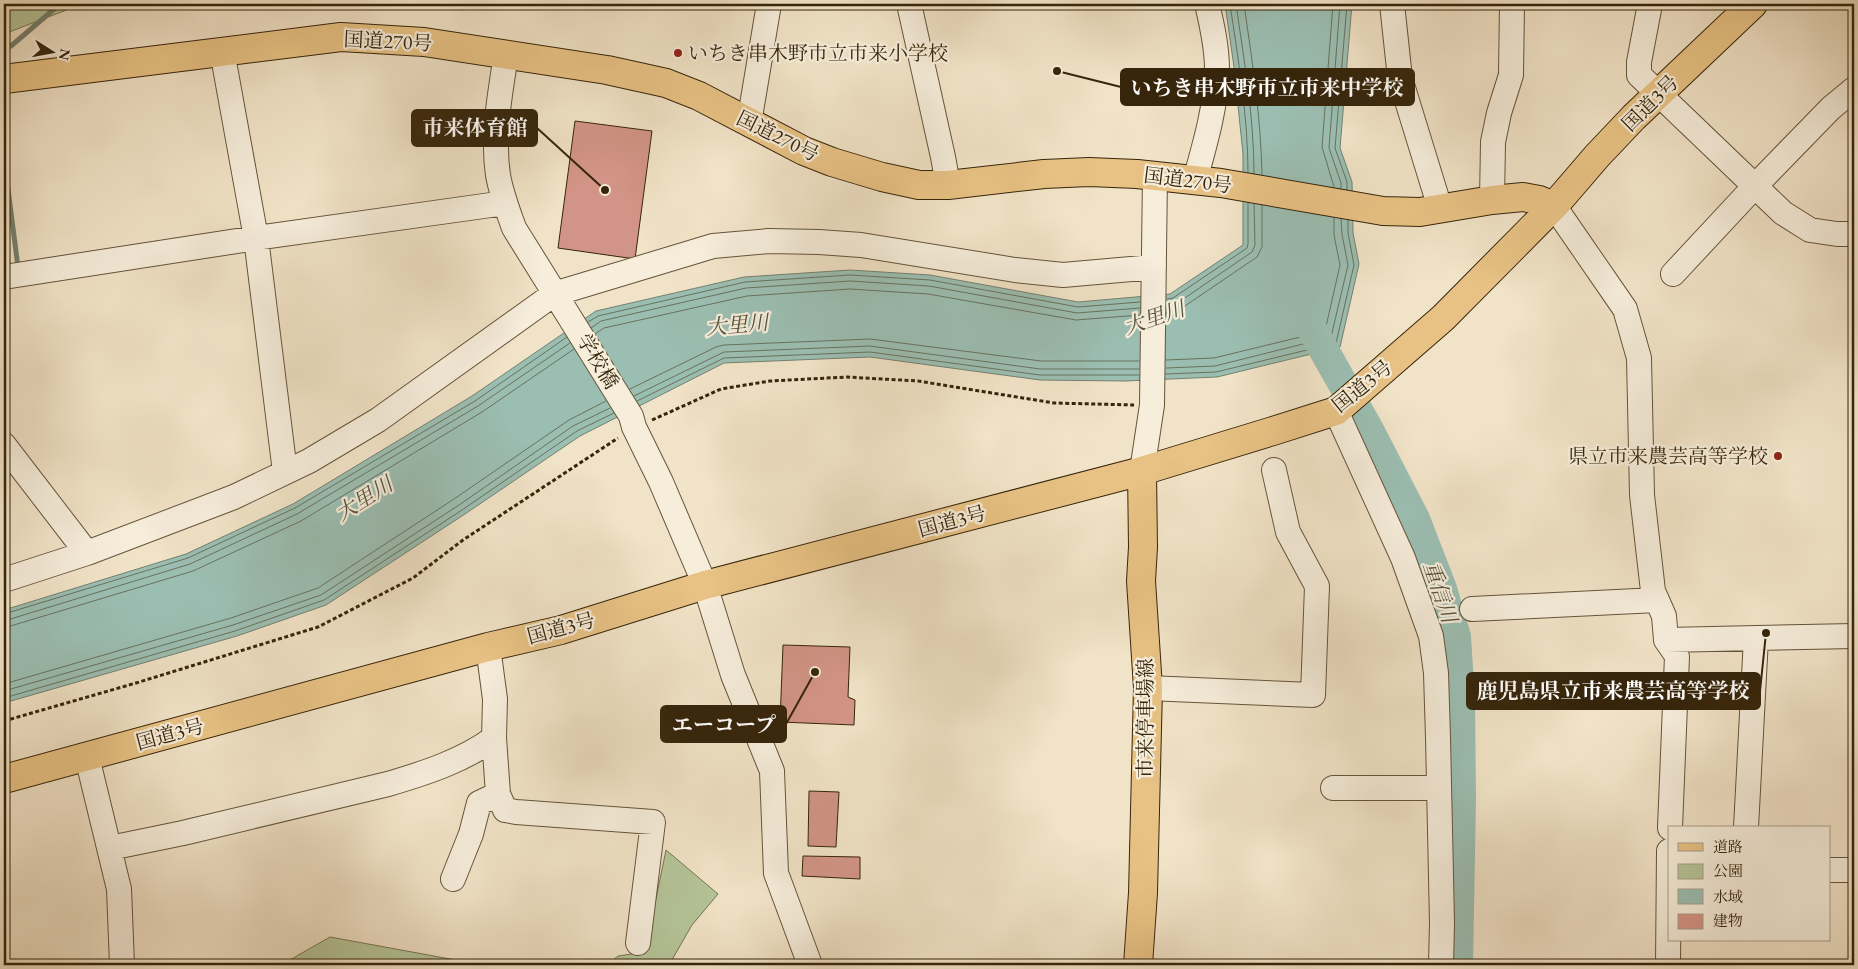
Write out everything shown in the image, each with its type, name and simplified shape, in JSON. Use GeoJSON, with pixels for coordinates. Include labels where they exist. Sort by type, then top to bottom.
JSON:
{"type":"FeatureCollection","features":[{"type":"Feature","properties":{"kind":"main road","name":"国道3号"},"geometry":{"type":"LineString","coordinates":[[4,779],[488,647],[561,630],[705,585],[1142,471],[1336,410],[1443,318],[1554,206],[1597,156],[1658,94],[1753,4]]}},
{"type":"Feature","properties":{"kind":"main road","name":"国道270号"},"geometry":{"type":"LineString","coordinates":[[4,79],[341,38],[424,42],[607,70],[666,83],[699,96],[804,151],[832,162],[919,185],[1071,173],[1138,174],[1221,183],[1357,208],[1400,212],[1530,197],[1554,206]]}},
{"type":"Feature","properties":{"kind":"main road","name":"市来停車場線"},"geometry":{"type":"LineString","coordinates":[[1138,965],[1143,893],[1148,688],[1141,581],[1143,547],[1142,471]]}},
{"type":"Feature","properties":{"kind":"street"},"geometry":{"type":"LineString","coordinates":[[748,123],[769,4]]}},
{"type":"Feature","properties":{"kind":"street"},"geometry":{"type":"LineString","coordinates":[[909,4],[948,184]]}},
{"type":"Feature","properties":{"kind":"street"},"geometry":{"type":"LineString","coordinates":[[1195,180],[1210,127],[1217,69],[1214,36],[1207,4]]}},
{"type":"Feature","properties":{"kind":"street"},"geometry":{"type":"LineString","coordinates":[[1392,4],[1400,78],[1440,208]]}},
{"type":"Feature","properties":{"kind":"street"},"geometry":{"type":"LineString","coordinates":[[1492,200],[1493,142],[1499,113],[1511,75],[1512,4]]}},
{"type":"Feature","properties":{"kind":"street"},"geometry":{"type":"LineString","coordinates":[[1650,4],[1639,62],[1639,75],[1783,213],[1810,230],[1837,234],[1854,234]]}},
{"type":"Feature","properties":{"kind":"street"},"geometry":{"type":"LineString","coordinates":[[222,51],[256,238],[285,472]]}},
{"type":"Feature","properties":{"kind":"street","name":"学校橋"},"geometry":{"type":"LineString","coordinates":[[506,55],[496,152],[498,175],[505,203],[514,228],[632,422],[705,585],[733,675],[772,771],[776,873],[810,965]]}},
{"type":"Feature","properties":{"kind":"street"},"geometry":{"type":"LineString","coordinates":[[1673,274],[1831,108],[1854,89]]}},
{"type":"Feature","properties":{"kind":"street"},"geometry":{"type":"LineString","coordinates":[[1142,471],[1152,400],[1155,176]]}},
{"type":"Feature","properties":{"kind":"street"},"geometry":{"type":"LineString","coordinates":[[4,277],[256,238],[505,203]]}},
{"type":"Feature","properties":{"kind":"street"},"geometry":{"type":"LineString","coordinates":[[1554,206],[1625,309],[1639,358],[1642,495],[1653,591],[1664,616],[1666,640],[1676,656],[1670,826]]}},
{"type":"Feature","properties":{"kind":"street"},"geometry":{"type":"LineString","coordinates":[[4,580],[87,553],[234,497],[309,460],[378,420],[559,300],[712,246],[769,241],[820,242],[862,245],[1015,270],[1063,275],[1154,271]]}},
{"type":"Feature","properties":{"kind":"street"},"geometry":{"type":"LineString","coordinates":[[1336,410],[1403,558],[1431,636],[1436,673],[1442,923],[1440,965]]}},
{"type":"Feature","properties":{"kind":"street"},"geometry":{"type":"LineString","coordinates":[[4,445],[87,553]]}},
{"type":"Feature","properties":{"kind":"street"},"geometry":{"type":"LineString","coordinates":[[1148,688],[1313,695],[1318,586],[1288,532],[1274,470]]}},
{"type":"Feature","properties":{"kind":"street"},"geometry":{"type":"LineString","coordinates":[[1472,609],[1657,600]]}},
{"type":"Feature","properties":{"kind":"street"},"geometry":{"type":"LineString","coordinates":[[1666,640],[1854,636]]}},
{"type":"Feature","properties":{"kind":"street"},"geometry":{"type":"LineString","coordinates":[[1746,826],[1756,638]]}},
{"type":"Feature","properties":{"kind":"street"},"geometry":{"type":"LineString","coordinates":[[488,647],[495,699],[494,738],[498,794],[505,810],[652,822],[638,942]]}},
{"type":"Feature","properties":{"kind":"street"},"geometry":{"type":"LineString","coordinates":[[110,848],[417,776],[477,751],[494,738]]}},
{"type":"Feature","properties":{"kind":"street"},"geometry":{"type":"LineString","coordinates":[[87,757],[119,889],[122,965]]}},
{"type":"Feature","properties":{"kind":"street"},"geometry":{"type":"LineString","coordinates":[[1333,788],[1438,788]]}},
{"type":"Feature","properties":{"kind":"street"},"geometry":{"type":"LineString","coordinates":[[452,879],[471,834],[479,803],[498,794]]}},
{"type":"Feature","properties":{"kind":"street"},"geometry":{"type":"LineString","coordinates":[[1830,870],[1854,870]]}},
{"type":"Feature","properties":{"kind":"street"},"geometry":{"type":"LineString","coordinates":[[1668,942],[1668,965]]}},
{"type":"Feature","properties":{"kind":"path"},"geometry":{"type":"LineString","coordinates":[[4,721],[318,627],[413,578],[463,540],[632,422],[721,389],[770,381],[847,377],[918,381],[1054,403],[1152,400]]}},
{"type":"Feature","properties":{"kind":"green space"},"geometry":{"type":"Polygon","coordinates":[[[4,4],[82,4],[4,34],[4,4]]]}},
{"type":"Feature","properties":{"kind":"green space"},"geometry":{"type":"Polygon","coordinates":[[[666,850],[718,894],[692,925],[669,965],[607,965],[618,956],[645,952],[666,850]]]}},
{"type":"Feature","properties":{"kind":"green space"},"geometry":{"type":"Polygon","coordinates":[[[330,937],[483,965],[281,965],[330,937]]]}},
{"type":"Feature","properties":{"kind":"water","name":"大里川"},"geometry":{"type":"Polygon","coordinates":[[[1225,4],[1352,4],[1340,148],[1352,182],[1353,233],[1359,264],[1340,347],[1217,377],[1125,381],[1040,380],[870,357],[724,363],[580,436],[326,605],[237,636],[4,703],[4,610],[186,554],[293,504],[472,396],[596,311],[744,277],[850,270],[930,275],[1078,302],[1170,294],[1243,245],[1243,154],[1225,4]]]}},
{"type":"Feature","properties":{"kind":"building"},"geometry":{"type":"Polygon","coordinates":[[[575,121],[652,131],[635,259],[558,248],[575,121]]]}},
{"type":"Feature","properties":{"kind":"building"},"geometry":{"type":"Polygon","coordinates":[[[783,645],[850,647],[848,697],[855,700],[854,725],[780,722],[783,645]]]}},
{"type":"Feature","properties":{"kind":"building"},"geometry":{"type":"Polygon","coordinates":[[[809,791],[839,792],[836,847],[808,846],[809,791]]]}},
{"type":"Feature","properties":{"kind":"building"},"geometry":{"type":"Polygon","coordinates":[[[803,856],[860,857],[860,879],[802,876],[803,856]]]}},
{"type":"Feature","properties":{"kind":"waterway"},"geometry":{"type":"LineString","coordinates":[[11,46],[60,4]]}},
{"type":"Feature","properties":{"kind":"waterway"},"geometry":{"type":"LineString","coordinates":[[4,158],[17,267]]}},
{"type":"Feature","properties":{"kind":"waterway","name":"重信川"},"geometry":{"type":"LineString","coordinates":[[1304,315],[1369,430],[1415,519],[1442,589],[1456,637],[1460,700],[1461,799],[1458,965]]}},
{"type":"Feature","properties":{"kind":"place","name":"いちき串木野市立市来小学校"},"geometry":{"type":"Point","coordinates":[678,53]}},
{"type":"Feature","properties":{"kind":"place","name":"いちき串木野市立市来中学校"},"geometry":{"type":"Point","coordinates":[1057,71]}},
{"type":"Feature","properties":{"kind":"place","name":"市来体育館"},"geometry":{"type":"Point","coordinates":[605,190]}},
{"type":"Feature","properties":{"kind":"place","name":"県立市来農芸高等学校"},"geometry":{"type":"Point","coordinates":[1778,456]}},
{"type":"Feature","properties":{"kind":"place","name":"鹿児島県立市来農芸高等学校"},"geometry":{"type":"Point","coordinates":[1766,633]}},
{"type":"Feature","properties":{"kind":"place","name":"エーコープ"},"geometry":{"type":"Point","coordinates":[815,672]}}]}
